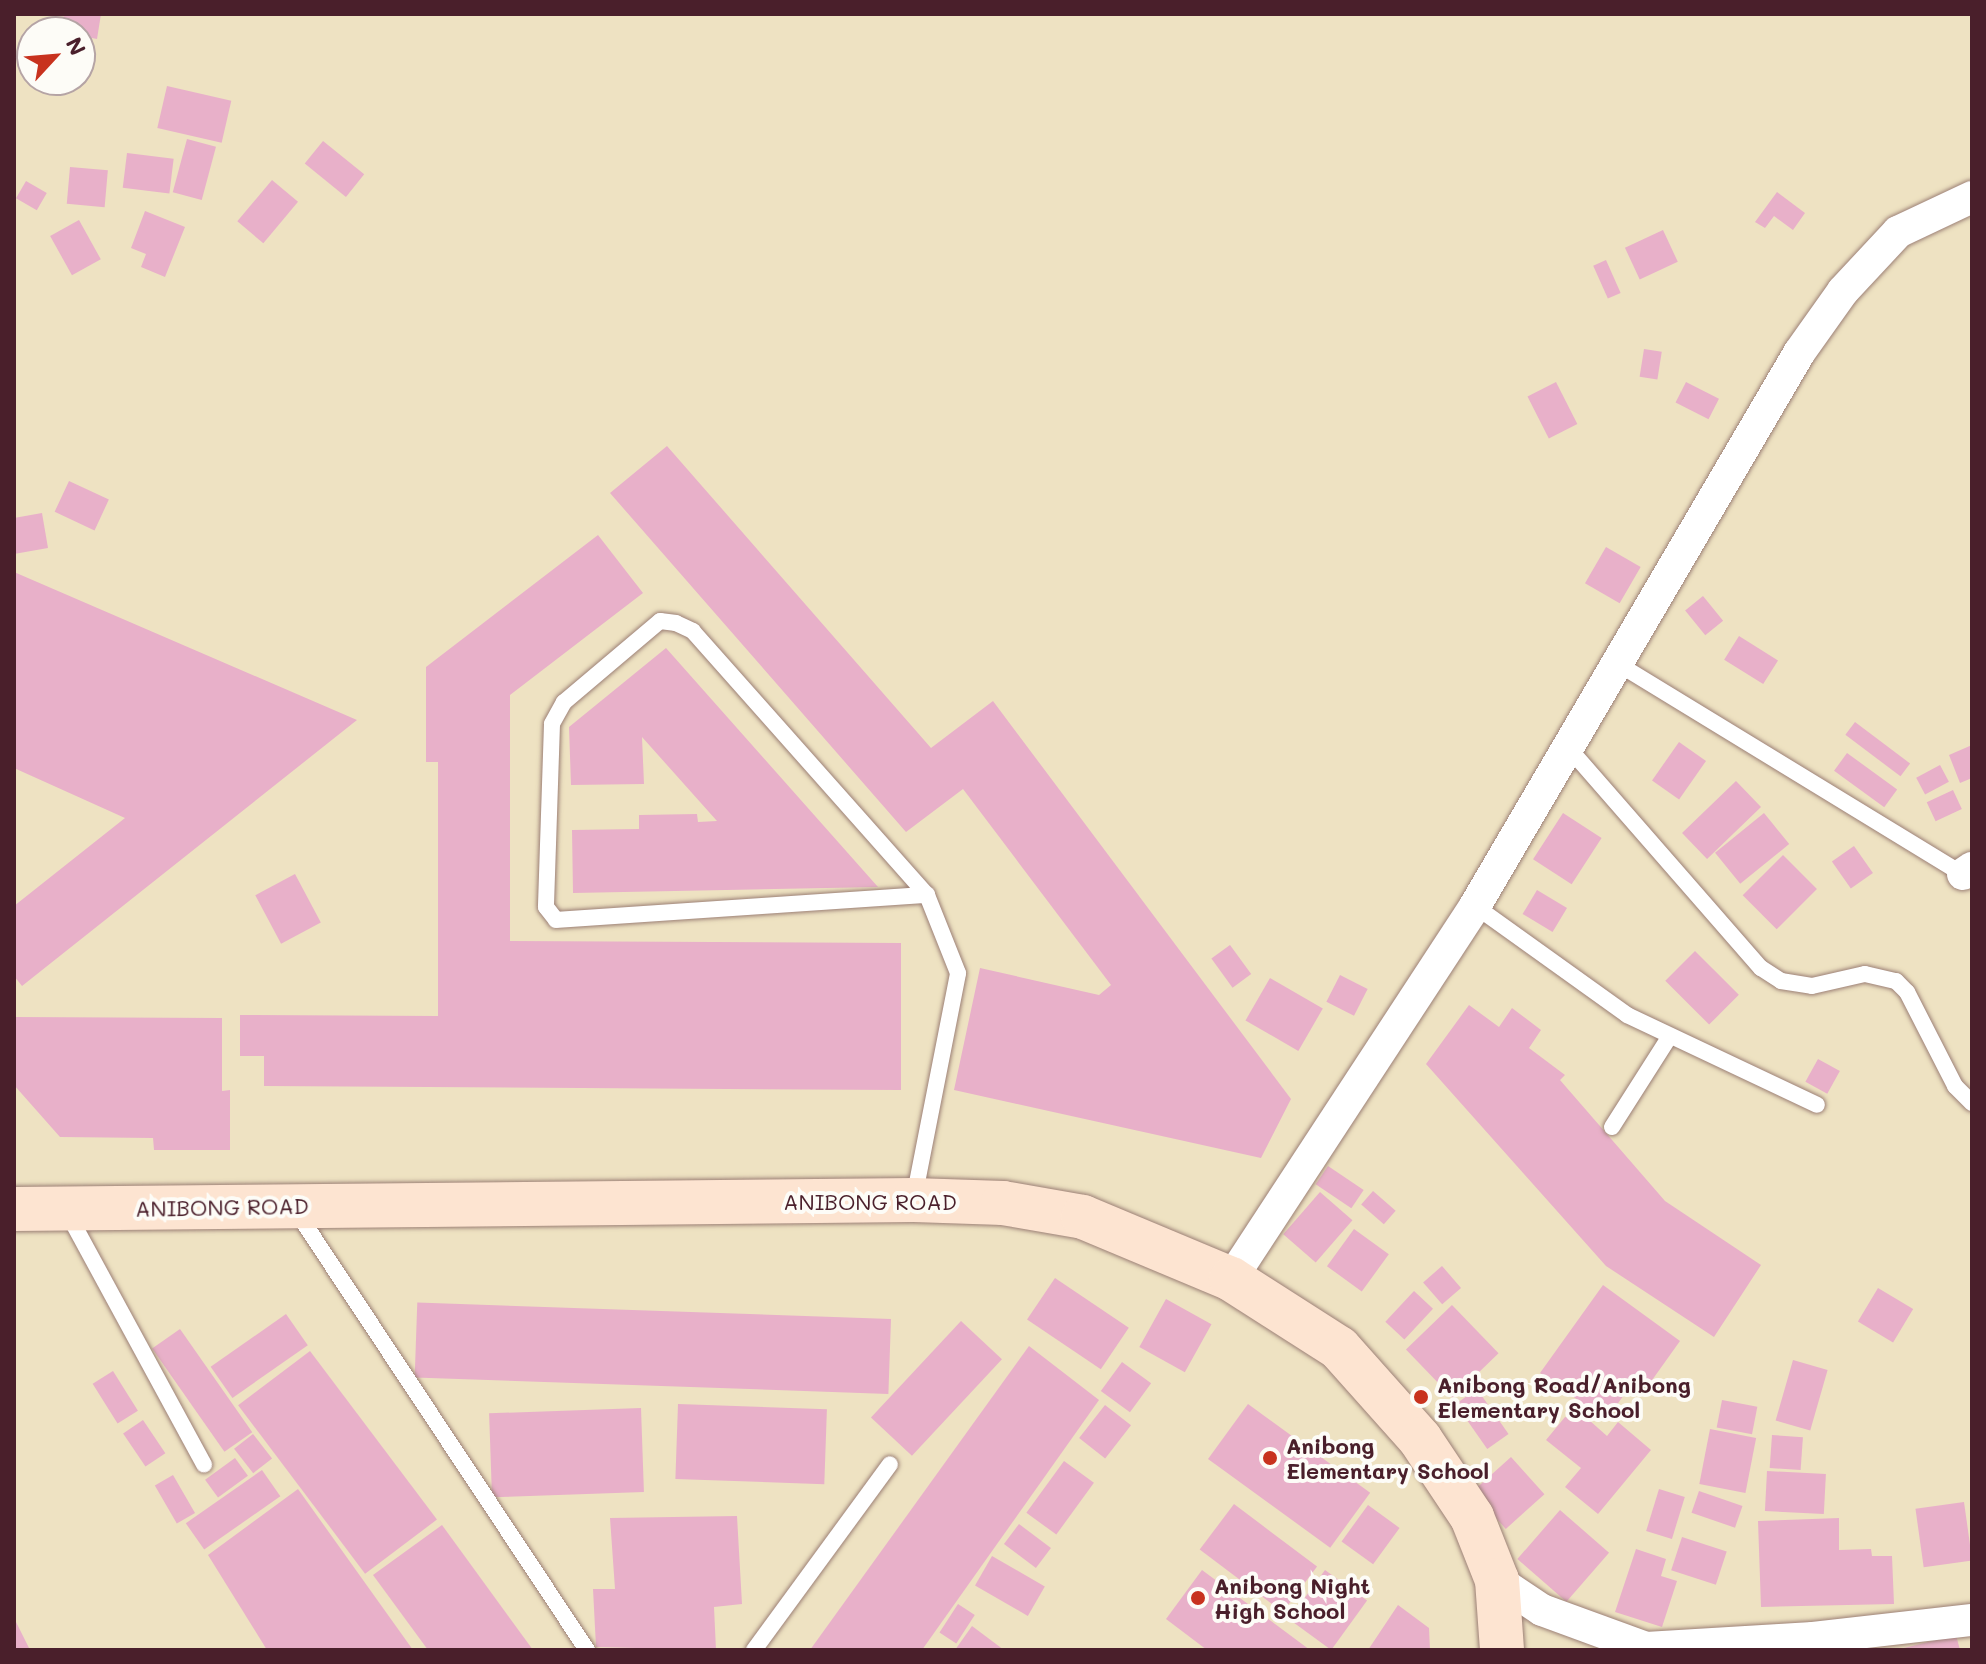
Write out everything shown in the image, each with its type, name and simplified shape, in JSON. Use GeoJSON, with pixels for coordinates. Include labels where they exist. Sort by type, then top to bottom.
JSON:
{"type":"FeatureCollection","features":[{"type":"Feature","properties":{"kind":"main road","name":"ANIBONG ROAD"},"geometry":{"type":"LineString","coordinates":[[14,1209],[914,1200],[1003,1203],[1083,1217],[1231,1279],[1339,1348],[1410,1428],[1472,1517],[1497,1580],[1502,1650]]}},
{"type":"Feature","properties":{"kind":"street"},"geometry":{"type":"LineString","coordinates":[[1231,1279],[1475,906],[1615,662],[1799,353],[1843,291],[1898,232],[1972,197]]}},
{"type":"Feature","properties":{"kind":"street"},"geometry":{"type":"LineString","coordinates":[[1497,1580],[1542,1610],[1644,1649],[1813,1638],[1972,1620]]}},
{"type":"Feature","properties":{"kind":"lane"},"geometry":{"type":"LineString","coordinates":[[914,1200],[958,973],[927,895],[693,631],[676,623],[660,621],[564,702],[552,724],[546,907],[556,920],[927,895]]}},
{"type":"Feature","properties":{"kind":"lane"},"geometry":{"type":"LineString","coordinates":[[1615,662],[1969,874]]}},
{"type":"Feature","properties":{"kind":"lane"},"geometry":{"type":"LineString","coordinates":[[1567,746],[1761,968],[1781,981],[1812,986],[1865,974],[1896,981],[1907,992],[1955,1086],[1972,1103]]}},
{"type":"Feature","properties":{"kind":"lane"},"geometry":{"type":"LineString","coordinates":[[1475,906],[1668,1039],[1817,1105]]}},
{"type":"Feature","properties":{"kind":"lane"},"geometry":{"type":"LineString","coordinates":[[1612,1127],[1668,1039]]}},
{"type":"Feature","properties":{"kind":"lane"},"geometry":{"type":"LineString","coordinates":[[292,1206],[587,1650]]}},
{"type":"Feature","properties":{"kind":"lane"},"geometry":{"type":"LineString","coordinates":[[65,1209],[204,1465]]}},
{"type":"Feature","properties":{"kind":"lane"},"geometry":{"type":"LineString","coordinates":[[754,1650],[890,1464]]}},
{"type":"Feature","properties":{"kind":"building"},"geometry":{"type":"Polygon","coordinates":[[[101,14],[97,39],[96,16],[64,16],[101,14]]]}},
{"type":"Feature","properties":{"kind":"building"},"geometry":{"type":"Polygon","coordinates":[[[167,86],[231,101],[222,143],[157,128],[167,86]]]}},
{"type":"Feature","properties":{"kind":"building"},"geometry":{"type":"Polygon","coordinates":[[[187,139],[216,147],[202,200],[173,192],[187,139]]]}},
{"type":"Feature","properties":{"kind":"building"},"geometry":{"type":"Polygon","coordinates":[[[323,141],[364,174],[346,197],[305,164],[323,141]]]}},
{"type":"Feature","properties":{"kind":"building"},"geometry":{"type":"Polygon","coordinates":[[[127,153],[174,159],[169,193],[123,188],[127,153]]]}},
{"type":"Feature","properties":{"kind":"building"},"geometry":{"type":"Polygon","coordinates":[[[70,167],[108,170],[105,207],[67,204],[70,167]]]}},
{"type":"Feature","properties":{"kind":"building"},"geometry":{"type":"Polygon","coordinates":[[[272,180],[298,202],[263,243],[237,221],[272,180]]]}},
{"type":"Feature","properties":{"kind":"building"},"geometry":{"type":"Polygon","coordinates":[[[26,181],[47,193],[37,210],[16,198],[26,181]]]}},
{"type":"Feature","properties":{"kind":"building"},"geometry":{"type":"Polygon","coordinates":[[[1777,192],[1805,213],[1793,230],[1774,216],[1765,228],[1755,222],[1777,192]]]}},
{"type":"Feature","properties":{"kind":"building"},"geometry":{"type":"Polygon","coordinates":[[[145,211],[185,227],[165,277],[141,267],[146,254],[131,248],[145,211]]]}},
{"type":"Feature","properties":{"kind":"building"},"geometry":{"type":"Polygon","coordinates":[[[79,220],[101,259],[72,275],[50,236],[79,220]]]}},
{"type":"Feature","properties":{"kind":"building"},"geometry":{"type":"Polygon","coordinates":[[[1663,230],[1678,262],[1640,279],[1625,248],[1663,230]]]}},
{"type":"Feature","properties":{"kind":"building"},"geometry":{"type":"Polygon","coordinates":[[[1606,260],[1621,293],[1608,299],[1593,266],[1606,260]]]}},
{"type":"Feature","properties":{"kind":"building"},"geometry":{"type":"Polygon","coordinates":[[[1644,349],[1662,352],[1657,379],[1640,377],[1644,349]]]}},
{"type":"Feature","properties":{"kind":"building"},"geometry":{"type":"Polygon","coordinates":[[[1556,382],[1577,424],[1549,438],[1527,397],[1556,382]]]}},
{"type":"Feature","properties":{"kind":"building"},"geometry":{"type":"Polygon","coordinates":[[[1686,382],[1719,399],[1709,419],[1676,402],[1686,382]]]}},
{"type":"Feature","properties":{"kind":"building"},"geometry":{"type":"Polygon","coordinates":[[[667,446],[931,748],[993,701],[1291,1099],[1261,1158],[954,1090],[980,968],[1099,995],[1111,985],[963,789],[906,832],[610,493],[667,446]]]}},
{"type":"Feature","properties":{"kind":"building"},"geometry":{"type":"Polygon","coordinates":[[[69,481],[109,500],[95,530],[55,512],[69,481]]]}},
{"type":"Feature","properties":{"kind":"building"},"geometry":{"type":"Polygon","coordinates":[[[42,513],[48,548],[14,554],[14,518],[42,513]]]}},
{"type":"Feature","properties":{"kind":"building"},"geometry":{"type":"Polygon","coordinates":[[[598,535],[643,593],[510,695],[510,941],[901,943],[901,1090],[264,1086],[264,1056],[240,1056],[240,1015],[438,1016],[438,762],[426,762],[426,667],[598,535]]]}},
{"type":"Feature","properties":{"kind":"building"},"geometry":{"type":"Polygon","coordinates":[[[1606,547],[1641,567],[1620,603],[1585,583],[1606,547]]]}},
{"type":"Feature","properties":{"kind":"building"},"geometry":{"type":"Polygon","coordinates":[[[14,572],[357,720],[22,986],[14,976],[14,906],[125,818],[14,768],[14,572]]]}},
{"type":"Feature","properties":{"kind":"building"},"geometry":{"type":"Polygon","coordinates":[[[1703,596],[1723,621],[1705,635],[1685,610],[1703,596]]]}},
{"type":"Feature","properties":{"kind":"building"},"geometry":{"type":"Polygon","coordinates":[[[1739,636],[1778,660],[1763,684],[1724,660],[1739,636]]]}},
{"type":"Feature","properties":{"kind":"building"},"geometry":{"type":"Polygon","coordinates":[[[666,648],[878,887],[573,893],[572,830],[639,829],[639,815],[697,814],[698,822],[717,821],[642,737],[644,784],[571,785],[569,727],[666,648]]]}},
{"type":"Feature","properties":{"kind":"building"},"geometry":{"type":"Polygon","coordinates":[[[1855,722],[1910,764],[1900,776],[1845,735],[1855,722]]]}},
{"type":"Feature","properties":{"kind":"building"},"geometry":{"type":"Polygon","coordinates":[[[1679,742],[1706,761],[1679,799],[1652,781],[1679,742]]]}},
{"type":"Feature","properties":{"kind":"building"},"geometry":{"type":"Polygon","coordinates":[[[1972,745],[1972,778],[1960,783],[1949,755],[1972,745]]]}},
{"type":"Feature","properties":{"kind":"building"},"geometry":{"type":"Polygon","coordinates":[[[1847,753],[1897,789],[1884,807],[1834,771],[1847,753]]]}},
{"type":"Feature","properties":{"kind":"building"},"geometry":{"type":"Polygon","coordinates":[[[1940,765],[1949,782],[1925,794],[1916,778],[1940,765]]]}},
{"type":"Feature","properties":{"kind":"building"},"geometry":{"type":"Polygon","coordinates":[[[1736,781],[1761,807],[1707,859],[1682,833],[1736,781]]]}},
{"type":"Feature","properties":{"kind":"building"},"geometry":{"type":"Polygon","coordinates":[[[1953,790],[1962,809],[1936,821],[1927,802],[1953,790]]]}},
{"type":"Feature","properties":{"kind":"building"},"geometry":{"type":"Polygon","coordinates":[[[1563,813],[1602,838],[1572,884],[1533,859],[1563,813]]]}},
{"type":"Feature","properties":{"kind":"building"},"geometry":{"type":"Polygon","coordinates":[[[1764,813],[1789,844],[1740,884],[1715,853],[1764,813]]]}},
{"type":"Feature","properties":{"kind":"building"},"geometry":{"type":"Polygon","coordinates":[[[1854,846],[1873,873],[1851,889],[1832,861],[1854,846]]]}},
{"type":"Feature","properties":{"kind":"building"},"geometry":{"type":"Polygon","coordinates":[[[1783,855],[1817,889],[1777,929],[1743,895],[1783,855]]]}},
{"type":"Feature","properties":{"kind":"building"},"geometry":{"type":"Polygon","coordinates":[[[295,874],[321,923],[281,944],[255,895],[295,874]]]}},
{"type":"Feature","properties":{"kind":"building"},"geometry":{"type":"Polygon","coordinates":[[[1537,890],[1567,908],[1553,932],[1523,914],[1537,890]]]}},
{"type":"Feature","properties":{"kind":"building"},"geometry":{"type":"Polygon","coordinates":[[[1230,945],[1251,974],[1233,988],[1211,959],[1230,945]]]}},
{"type":"Feature","properties":{"kind":"building"},"geometry":{"type":"Polygon","coordinates":[[[1695,951],[1739,995],[1709,1025],[1665,981],[1695,951]]]}},
{"type":"Feature","properties":{"kind":"building"},"geometry":{"type":"Polygon","coordinates":[[[1340,975],[1368,989],[1354,1016],[1326,1002],[1340,975]]]}},
{"type":"Feature","properties":{"kind":"building"},"geometry":{"type":"Polygon","coordinates":[[[1270,978],[1323,1008],[1298,1051],[1246,1020],[1270,978]]]}},
{"type":"Feature","properties":{"kind":"building"},"geometry":{"type":"Polygon","coordinates":[[[1469,1005],[1499,1027],[1512,1008],[1541,1030],[1529,1048],[1565,1075],[1560,1080],[1665,1201],[1761,1265],[1714,1337],[1606,1266],[1426,1064],[1469,1005]]]}},
{"type":"Feature","properties":{"kind":"building"},"geometry":{"type":"Polygon","coordinates":[[[14,1017],[222,1018],[222,1091],[230,1090],[230,1150],[154,1150],[153,1138],[60,1137],[14,1085],[14,1017]]]}},
{"type":"Feature","properties":{"kind":"building"},"geometry":{"type":"Polygon","coordinates":[[[1818,1059],[1840,1071],[1827,1094],[1805,1082],[1818,1059]]]}},
{"type":"Feature","properties":{"kind":"building"},"geometry":{"type":"Polygon","coordinates":[[[1328,1166],[1364,1190],[1351,1208],[1316,1184],[1328,1166]]]}},
{"type":"Feature","properties":{"kind":"building"},"geometry":{"type":"Polygon","coordinates":[[[1373,1191],[1396,1211],[1384,1224],[1361,1205],[1373,1191]]]}},
{"type":"Feature","properties":{"kind":"building"},"geometry":{"type":"Polygon","coordinates":[[[1320,1192],[1352,1220],[1316,1262],[1283,1234],[1320,1192]]]}},
{"type":"Feature","properties":{"kind":"building"},"geometry":{"type":"Polygon","coordinates":[[[1354,1229],[1389,1254],[1362,1291],[1327,1266],[1354,1229]]]}},
{"type":"Feature","properties":{"kind":"building"},"geometry":{"type":"Polygon","coordinates":[[[1442,1266],[1461,1288],[1442,1304],[1423,1282],[1442,1266]]]}},
{"type":"Feature","properties":{"kind":"building"},"geometry":{"type":"Polygon","coordinates":[[[1055,1278],[1129,1328],[1101,1369],[1027,1319],[1055,1278]]]}},
{"type":"Feature","properties":{"kind":"building"},"geometry":{"type":"Polygon","coordinates":[[[1603,1285],[1680,1341],[1650,1383],[1639,1374],[1606,1420],[1540,1373],[1603,1285]]]}},
{"type":"Feature","properties":{"kind":"building"},"geometry":{"type":"Polygon","coordinates":[[[1878,1288],[1913,1309],[1893,1343],[1858,1321],[1878,1288]]]}},
{"type":"Feature","properties":{"kind":"building"},"geometry":{"type":"Polygon","coordinates":[[[1414,1291],[1433,1309],[1404,1339],[1385,1322],[1414,1291]]]}},
{"type":"Feature","properties":{"kind":"building"},"geometry":{"type":"Polygon","coordinates":[[[1166,1299],[1211,1324],[1185,1372],[1139,1347],[1166,1299]]]}},
{"type":"Feature","properties":{"kind":"building"},"geometry":{"type":"Polygon","coordinates":[[[417,1302],[891,1319],[888,1394],[415,1377],[417,1302]]]}},
{"type":"Feature","properties":{"kind":"building"},"geometry":{"type":"Polygon","coordinates":[[[1452,1305],[1499,1353],[1453,1398],[1406,1349],[1452,1305]]]}},
{"type":"Feature","properties":{"kind":"building"},"geometry":{"type":"Polygon","coordinates":[[[286,1314],[308,1345],[232,1398],[211,1367],[286,1314]]]}},
{"type":"Feature","properties":{"kind":"building"},"geometry":{"type":"Polygon","coordinates":[[[961,1321],[1002,1359],[912,1456],[871,1418],[961,1321]]]}},
{"type":"Feature","properties":{"kind":"building"},"geometry":{"type":"Polygon","coordinates":[[[180,1329],[252,1432],[224,1452],[152,1349],[180,1329]]]}},
{"type":"Feature","properties":{"kind":"building"},"geometry":{"type":"Polygon","coordinates":[[[1029,1346],[1099,1400],[922,1650],[810,1650],[1029,1346]]]}},
{"type":"Feature","properties":{"kind":"building"},"geometry":{"type":"Polygon","coordinates":[[[310,1351],[437,1520],[365,1574],[238,1405],[310,1351]]]}},
{"type":"Feature","properties":{"kind":"building"},"geometry":{"type":"Polygon","coordinates":[[[1793,1360],[1828,1370],[1810,1430],[1776,1421],[1793,1360]]]}},
{"type":"Feature","properties":{"kind":"building"},"geometry":{"type":"Polygon","coordinates":[[[1122,1362],[1151,1383],[1130,1412],[1101,1391],[1122,1362]]]}},
{"type":"Feature","properties":{"kind":"building"},"geometry":{"type":"Polygon","coordinates":[[[113,1371],[138,1411],[118,1424],[93,1384],[113,1371]]]}},
{"type":"Feature","properties":{"kind":"building"},"geometry":{"type":"Polygon","coordinates":[[[1477,1389],[1509,1434],[1487,1449],[1456,1404],[1477,1389]]]}},
{"type":"Feature","properties":{"kind":"building"},"geometry":{"type":"Polygon","coordinates":[[[1722,1400],[1757,1407],[1752,1434],[1717,1427],[1722,1400]]]}},
{"type":"Feature","properties":{"kind":"building"},"geometry":{"type":"Polygon","coordinates":[[[678,1404],[827,1409],[824,1484],[675,1479],[678,1404]]]}},
{"type":"Feature","properties":{"kind":"building"},"geometry":{"type":"Polygon","coordinates":[[[1248,1404],[1370,1493],[1330,1548],[1208,1459],[1248,1404]]]}},
{"type":"Feature","properties":{"kind":"building"},"geometry":{"type":"Polygon","coordinates":[[[1105,1405],[1131,1425],[1105,1458],[1079,1438],[1105,1405]]]}},
{"type":"Feature","properties":{"kind":"building"},"geometry":{"type":"Polygon","coordinates":[[[641,1408],[644,1492],[492,1497],[489,1413],[641,1408]]]}},
{"type":"Feature","properties":{"kind":"building"},"geometry":{"type":"Polygon","coordinates":[[[1565,1417],[1589,1420],[1607,1436],[1618,1422],[1651,1450],[1598,1514],[1565,1487],[1581,1468],[1546,1440],[1565,1417]]]}},
{"type":"Feature","properties":{"kind":"building"},"geometry":{"type":"Polygon","coordinates":[[[143,1420],[165,1453],[145,1467],[123,1433],[143,1420]]]}},
{"type":"Feature","properties":{"kind":"building"},"geometry":{"type":"Polygon","coordinates":[[[1710,1429],[1756,1438],[1745,1493],[1699,1484],[1710,1429]]]}},
{"type":"Feature","properties":{"kind":"building"},"geometry":{"type":"Polygon","coordinates":[[[253,1434],[272,1458],[253,1473],[234,1449],[253,1434]]]}},
{"type":"Feature","properties":{"kind":"building"},"geometry":{"type":"Polygon","coordinates":[[[1772,1435],[1803,1437],[1801,1470],[1770,1468],[1772,1435]]]}},
{"type":"Feature","properties":{"kind":"building"},"geometry":{"type":"Polygon","coordinates":[[[1511,1457],[1544,1494],[1506,1529],[1472,1492],[1511,1457]]]}},
{"type":"Feature","properties":{"kind":"building"},"geometry":{"type":"Polygon","coordinates":[[[235,1458],[248,1476],[218,1498],[205,1480],[235,1458]]]}},
{"type":"Feature","properties":{"kind":"building"},"geometry":{"type":"Polygon","coordinates":[[[1064,1461],[1094,1483],[1056,1535],[1026,1513],[1064,1461]]]}},
{"type":"Feature","properties":{"kind":"building"},"geometry":{"type":"Polygon","coordinates":[[[262,1470],[280,1496],[204,1550],[186,1523],[262,1470]]]}},
{"type":"Feature","properties":{"kind":"building"},"geometry":{"type":"Polygon","coordinates":[[[1767,1471],[1826,1474],[1824,1514],[1765,1511],[1767,1471]]]}},
{"type":"Feature","properties":{"kind":"building"},"geometry":{"type":"Polygon","coordinates":[[[173,1475],[195,1513],[177,1524],[155,1486],[173,1475]]]}},
{"type":"Feature","properties":{"kind":"building"},"geometry":{"type":"Polygon","coordinates":[[[298,1489],[413,1650],[267,1650],[208,1555],[298,1489]]]}},
{"type":"Feature","properties":{"kind":"building"},"geometry":{"type":"Polygon","coordinates":[[[1659,1489],[1685,1497],[1672,1539],[1646,1531],[1659,1489]]]}},
{"type":"Feature","properties":{"kind":"building"},"geometry":{"type":"Polygon","coordinates":[[[1699,1491],[1742,1506],[1735,1528],[1692,1513],[1699,1491]]]}},
{"type":"Feature","properties":{"kind":"building"},"geometry":{"type":"Polygon","coordinates":[[[1964,1502],[1972,1560],[1924,1567],[1915,1509],[1964,1502]]]}},
{"type":"Feature","properties":{"kind":"building"},"geometry":{"type":"Polygon","coordinates":[[[1234,1504],[1317,1567],[1283,1612],[1200,1550],[1234,1504]]]}},
{"type":"Feature","properties":{"kind":"building"},"geometry":{"type":"Polygon","coordinates":[[[1368,1505],[1400,1528],[1373,1564],[1342,1541],[1368,1505]]]}},
{"type":"Feature","properties":{"kind":"building"},"geometry":{"type":"Polygon","coordinates":[[[1560,1510],[1609,1553],[1566,1602],[1517,1559],[1560,1510]]]}},
{"type":"Feature","properties":{"kind":"building"},"geometry":{"type":"Polygon","coordinates":[[[737,1516],[742,1604],[714,1607],[716,1650],[596,1647],[593,1589],[615,1589],[610,1518],[737,1516]]]}},
{"type":"Feature","properties":{"kind":"building"},"geometry":{"type":"Polygon","coordinates":[[[1839,1518],[1839,1550],[1871,1549],[1872,1556],[1892,1556],[1894,1604],[1761,1607],[1758,1521],[1839,1518]]]}},
{"type":"Feature","properties":{"kind":"building"},"geometry":{"type":"Polygon","coordinates":[[[1019,1524],[1051,1548],[1036,1568],[1004,1544],[1019,1524]]]}},
{"type":"Feature","properties":{"kind":"building"},"geometry":{"type":"Polygon","coordinates":[[[442,1525],[533,1650],[428,1650],[373,1575],[442,1525]]]}},
{"type":"Feature","properties":{"kind":"building"},"geometry":{"type":"Polygon","coordinates":[[[1682,1537],[1727,1552],[1716,1585],[1671,1570],[1682,1537]]]}},
{"type":"Feature","properties":{"kind":"building"},"geometry":{"type":"Polygon","coordinates":[[[1636,1549],[1666,1559],[1661,1576],[1677,1581],[1662,1627],[1615,1612],[1636,1549]]]}},
{"type":"Feature","properties":{"kind":"building"},"geometry":{"type":"Polygon","coordinates":[[[992,1556],[1045,1586],[1028,1616],[975,1585],[992,1556]]]}},
{"type":"Feature","properties":{"kind":"building"},"geometry":{"type":"Polygon","coordinates":[[[1202,1570],[1310,1650],[1207,1650],[1166,1619],[1202,1570]]]}},
{"type":"Feature","properties":{"kind":"building"},"geometry":{"type":"Polygon","coordinates":[[[1325,1570],[1367,1601],[1331,1650],[1289,1619],[1325,1570]]]}},
{"type":"Feature","properties":{"kind":"building"},"geometry":{"type":"Polygon","coordinates":[[[958,1604],[975,1615],[956,1643],[939,1633],[958,1604]]]}},
{"type":"Feature","properties":{"kind":"building"},"geometry":{"type":"Polygon","coordinates":[[[1398,1605],[1429,1628],[1430,1650],[1368,1650],[1398,1605]]]}},
{"type":"Feature","properties":{"kind":"building"},"geometry":{"type":"Polygon","coordinates":[[[14,1618],[30,1650],[14,1650],[14,1618]]]}},
{"type":"Feature","properties":{"kind":"building"},"geometry":{"type":"Polygon","coordinates":[[[972,1626],[1004,1650],[955,1650],[972,1626]]]}},
{"type":"Feature","properties":{"kind":"building"},"geometry":{"type":"Polygon","coordinates":[[[1956,1635],[1960,1650],[1900,1650],[1900,1649],[1956,1635]]]}},
{"type":"Feature","properties":{"kind":"place","name":"Anibong Road/Anibong Elementary School"},"geometry":{"type":"Point","coordinates":[1421,1397]}},
{"type":"Feature","properties":{"kind":"place","name":"Anibong Elementary School"},"geometry":{"type":"Point","coordinates":[1270,1458]}},
{"type":"Feature","properties":{"kind":"place","name":"Anibong Night High School"},"geometry":{"type":"Point","coordinates":[1198,1598]}}]}
